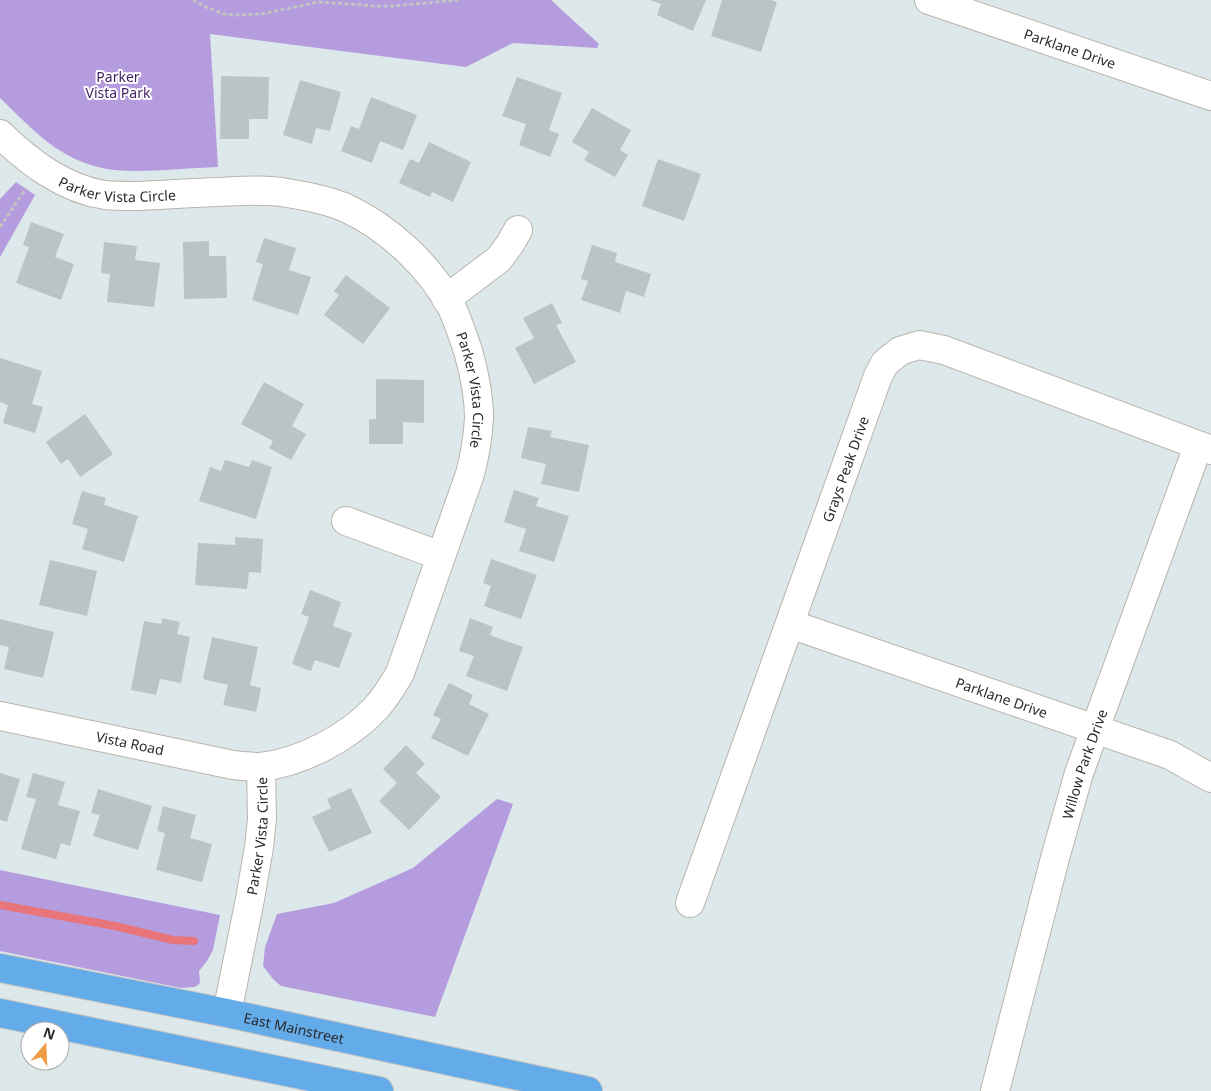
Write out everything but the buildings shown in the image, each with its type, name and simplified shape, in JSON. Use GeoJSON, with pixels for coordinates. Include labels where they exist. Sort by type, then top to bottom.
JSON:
{"type":"FeatureCollection","features":[{"type":"Feature","properties":{"kind":"main road","name":"East Mainstreet"},"geometry":{"type":"LineString","coordinates":[[0,968],[227,1013],[588,1091]]}},
{"type":"Feature","properties":{"kind":"main road"},"geometry":{"type":"LineString","coordinates":[[0,1013],[379,1091]]}},
{"type":"Feature","properties":{"kind":"street","name":"Parklane Drive"},"geometry":{"type":"LineString","coordinates":[[929,0],[1211,96]]}},
{"type":"Feature","properties":{"kind":"street","name":"Parker Vista Circle"},"geometry":{"type":"LineString","coordinates":[[0,134],[46,172],[60,180],[99,194],[136,196],[272,191],[308,197],[344,208],[371,222],[396,240],[434,281],[458,323],[471,361],[475,377],[479,416],[475,456],[400,673],[376,708],[350,731],[317,750],[277,764],[261,766],[262,819],[259,847],[227,1013]]}},
{"type":"Feature","properties":{"kind":"street"},"geometry":{"type":"LineString","coordinates":[[446,299],[499,259],[518,230]]}},
{"type":"Feature","properties":{"kind":"street","name":"Grays Peak Drive"},"geometry":{"type":"LineString","coordinates":[[690,903],[878,376],[886,363],[900,351],[919,345],[944,350],[1204,448]]}},
{"type":"Feature","properties":{"kind":"street","name":"Willow Park Drive"},"geometry":{"type":"LineString","coordinates":[[995,1091],[1079,773],[1204,448]]}},
{"type":"Feature","properties":{"kind":"street"},"geometry":{"type":"LineString","coordinates":[[346,521],[442,556]]}},
{"type":"Feature","properties":{"kind":"street","name":"Parklane Drive"},"geometry":{"type":"LineString","coordinates":[[790,624],[1170,755],[1211,778]]}},
{"type":"Feature","properties":{"kind":"street","name":"Vista Road"},"geometry":{"type":"LineString","coordinates":[[0,716],[233,764],[250,767],[261,766]]}},
{"type":"Feature","properties":{"kind":"path"},"geometry":{"type":"LineString","coordinates":[[193,0],[224,14],[238,15],[262,14],[319,2],[394,6],[459,0]]}},
{"type":"Feature","properties":{"kind":"path"},"geometry":{"type":"LineString","coordinates":[[0,227],[27,187]]}},
{"type":"Feature","properties":{"kind":"green space","name":"Parker Vista Park"},"geometry":{"type":"Polygon","coordinates":[[[0,0],[551,0],[599,44],[597,48],[513,43],[466,67],[210,34],[218,167],[127,171],[88,164],[64,153],[38,134],[0,98],[0,0]]]}},
{"type":"Feature","properties":{"kind":"green space"},"geometry":{"type":"Polygon","coordinates":[[[16,182],[35,195],[0,257],[0,199],[16,182]]]}},
{"type":"Feature","properties":{"kind":"green space"},"geometry":{"type":"Polygon","coordinates":[[[497,799],[513,804],[435,1017],[281,986],[263,966],[265,947],[277,914],[334,903],[413,868],[497,799]]]}},
{"type":"Feature","properties":{"kind":"green space"},"geometry":{"type":"Polygon","coordinates":[[[0,870],[220,915],[213,950],[199,971],[200,983],[195,987],[181,988],[0,951],[0,870]]]}},
{"type":"Feature","properties":{"kind":"waterway"},"geometry":{"type":"LineString","coordinates":[[0,905],[115,926],[173,940],[194,941]]}}]}
